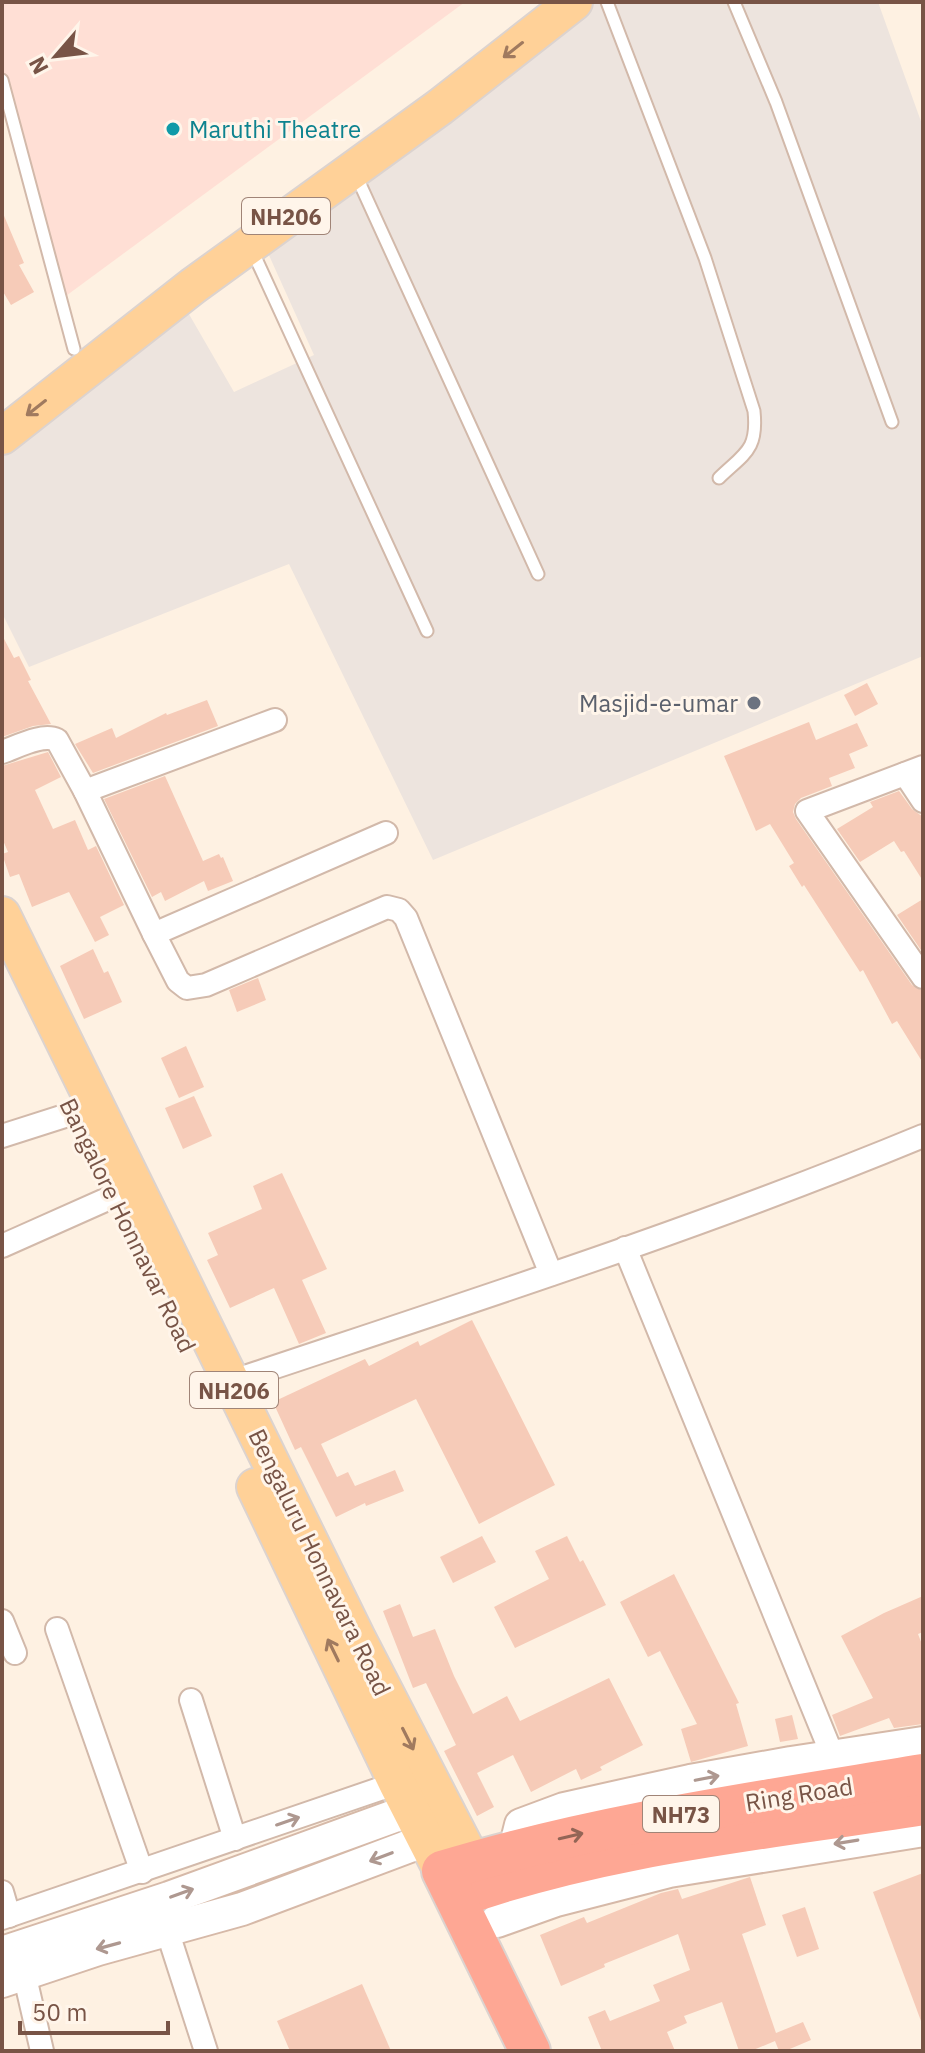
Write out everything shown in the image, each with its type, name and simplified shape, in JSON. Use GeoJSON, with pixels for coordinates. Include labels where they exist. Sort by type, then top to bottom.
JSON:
{"type":"FeatureCollection","features":[{"type":"Feature","properties":{"kind":"highway","name":"Ring Road"},"geometry":{"type":"LineString","coordinates":[[465,1857],[693,1811],[838,1772],[922,1809]]}},
{"type":"Feature","properties":{"kind":"highway","name":"Ring Road"},"geometry":{"type":"LineString","coordinates":[[465,1857],[595,1859],[756,1843],[922,1809]]}},
{"type":"Feature","properties":{"kind":"highway"},"geometry":{"type":"LineString","coordinates":[[465,1857],[530,2051]]}},
{"type":"Feature","properties":{"kind":"highway"},"geometry":{"type":"LineString","coordinates":[[465,1857],[559,2051]]}},
{"type":"Feature","properties":{"kind":"main road","name":"NH206"},"geometry":{"type":"LineString","coordinates":[[2,436],[341,148],[383,120],[534,2]]}},
{"type":"Feature","properties":{"kind":"main road","name":"NH206"},"geometry":{"type":"LineString","coordinates":[[2,404],[74,349],[187,277],[249,244],[440,107],[574,2]]}},
{"type":"Feature","properties":{"kind":"main road","name":"Bengaluru Honnavara Road"},"geometry":{"type":"LineString","coordinates":[[2,915],[465,1857]]}},
{"type":"Feature","properties":{"kind":"main road","name":"Bangalore Honnavar Road"},"geometry":{"type":"LineString","coordinates":[[2,968],[211,1393],[465,1857]]}},
{"type":"Feature","properties":{"kind":"street"},"geometry":{"type":"LineString","coordinates":[[85,791],[275,720]]}},
{"type":"Feature","properties":{"kind":"street"},"geometry":{"type":"LineString","coordinates":[[2,752],[51,737],[57,740],[178,981],[187,988],[194,989],[387,907],[399,910],[406,918],[551,1274]]}},
{"type":"Feature","properties":{"kind":"street"},"geometry":{"type":"LineString","coordinates":[[923,801],[914,770],[807,811],[923,977]]}},
{"type":"Feature","properties":{"kind":"street"},"geometry":{"type":"LineString","coordinates":[[154,934],[386,833]]}},
{"type":"Feature","properties":{"kind":"street"},"geometry":{"type":"LineString","coordinates":[[2,1136],[74,1113]]}},
{"type":"Feature","properties":{"kind":"street"},"geometry":{"type":"LineString","coordinates":[[230,1382],[806,1184],[923,1136]]}},
{"type":"Feature","properties":{"kind":"street"},"geometry":{"type":"LineString","coordinates":[[2,1246],[112,1197]]}},
{"type":"Feature","properties":{"kind":"street"},"geometry":{"type":"LineString","coordinates":[[625,1248],[838,1772],[923,1743]]}},
{"type":"Feature","properties":{"kind":"street"},"geometry":{"type":"LineString","coordinates":[[2,1621],[15,1653]]}},
{"type":"Feature","properties":{"kind":"street"},"geometry":{"type":"LineString","coordinates":[[57,1629],[142,1872]]}},
{"type":"Feature","properties":{"kind":"street"},"geometry":{"type":"LineString","coordinates":[[191,1700],[235,1839]]}},
{"type":"Feature","properties":{"kind":"street"},"geometry":{"type":"LineString","coordinates":[[2,1892],[6,1917],[235,1839],[465,1857]]}},
{"type":"Feature","properties":{"kind":"street"},"geometry":{"type":"LineString","coordinates":[[9,1969],[98,1949],[242,1909],[465,1857]]}},
{"type":"Feature","properties":{"kind":"street"},"geometry":{"type":"LineString","coordinates":[[9,1969],[169,1898],[465,1857]]}},
{"type":"Feature","properties":{"kind":"street"},"geometry":{"type":"LineString","coordinates":[[167,1930],[206,2051]]}},
{"type":"Feature","properties":{"kind":"street"},"geometry":{"type":"LineString","coordinates":[[9,1969],[42,2051]]}},
{"type":"Feature","properties":{"kind":"lane"},"geometry":{"type":"LineString","coordinates":[[607,2],[705,258],[754,411],[756,430],[752,446],[719,478]]}},
{"type":"Feature","properties":{"kind":"lane"},"geometry":{"type":"LineString","coordinates":[[734,2],[776,102],[892,422]]}},
{"type":"Feature","properties":{"kind":"lane"},"geometry":{"type":"LineString","coordinates":[[2,80],[74,349]]}},
{"type":"Feature","properties":{"kind":"lane"},"geometry":{"type":"LineString","coordinates":[[353,169],[538,574]]}},
{"type":"Feature","properties":{"kind":"lane"},"geometry":{"type":"LineString","coordinates":[[249,244],[427,631]]}},
{"type":"Feature","properties":{"kind":"shaded area"},"geometry":{"type":"Polygon","coordinates":[[[2,2],[465,2],[55,304],[2,104],[2,2]]]}},
{"type":"Feature","properties":{"kind":"shaded area"},"geometry":{"type":"Polygon","coordinates":[[[587,2],[878,2],[923,127],[923,656],[433,860],[289,564],[29,667],[2,613],[2,450],[186,309],[234,392],[314,355],[263,242],[587,2]]]}},
{"type":"Feature","properties":{"kind":"building"},"geometry":{"type":"Polygon","coordinates":[[[2,211],[24,263],[19,265],[34,292],[11,305],[2,290],[2,211]]]}},
{"type":"Feature","properties":{"kind":"building"},"geometry":{"type":"Polygon","coordinates":[[[2,635],[14,658],[19,656],[31,680],[28,681],[51,724],[33,726],[2,737],[2,635]]]}},
{"type":"Feature","properties":{"kind":"building"},"geometry":{"type":"Polygon","coordinates":[[[867,683],[878,704],[855,716],[844,695],[867,683]]]}},
{"type":"Feature","properties":{"kind":"building"},"geometry":{"type":"Polygon","coordinates":[[[207,700],[218,726],[93,773],[75,744],[112,728],[116,738],[166,713],[207,700]]]}},
{"type":"Feature","properties":{"kind":"building"},"geometry":{"type":"Polygon","coordinates":[[[809,722],[816,740],[857,723],[868,746],[849,754],[855,768],[829,778],[832,786],[801,798],[793,812],[912,985],[923,991],[923,1063],[897,1021],[892,1024],[863,970],[860,972],[804,885],[802,887],[789,866],[794,863],[770,824],[756,831],[724,756],[809,722]]]}},
{"type":"Feature","properties":{"kind":"building"},"geometry":{"type":"Polygon","coordinates":[[[48,752],[61,777],[35,790],[53,829],[75,820],[88,850],[96,846],[124,905],[100,917],[109,935],[95,942],[69,892],[32,907],[19,874],[10,877],[2,854],[8,852],[2,838],[2,766],[48,752]]]}},
{"type":"Feature","properties":{"kind":"building"},"geometry":{"type":"Polygon","coordinates":[[[165,776],[203,861],[219,854],[233,881],[208,891],[204,881],[165,901],[161,892],[152,897],[104,799],[165,776]]]}},
{"type":"Feature","properties":{"kind":"building"},"geometry":{"type":"Polygon","coordinates":[[[899,791],[912,809],[923,817],[923,881],[894,841],[860,862],[837,829],[873,807],[870,802],[899,791]]]}},
{"type":"Feature","properties":{"kind":"building"},"geometry":{"type":"Polygon","coordinates":[[[923,899],[923,953],[897,915],[923,899]]]}},
{"type":"Feature","properties":{"kind":"building"},"geometry":{"type":"Polygon","coordinates":[[[93,949],[104,973],[108,971],[122,1002],[84,1019],[60,966],[93,949]]]}},
{"type":"Feature","properties":{"kind":"building"},"geometry":{"type":"Polygon","coordinates":[[[258,978],[266,1000],[237,1012],[229,990],[258,978]]]}},
{"type":"Feature","properties":{"kind":"building"},"geometry":{"type":"Polygon","coordinates":[[[186,1046],[204,1087],[179,1098],[161,1058],[186,1046]]]}},
{"type":"Feature","properties":{"kind":"building"},"geometry":{"type":"Polygon","coordinates":[[[194,1096],[212,1136],[183,1149],[165,1108],[194,1096]]]}},
{"type":"Feature","properties":{"kind":"building"},"geometry":{"type":"Polygon","coordinates":[[[282,1173],[327,1269],[302,1280],[326,1333],[299,1344],[274,1288],[230,1308],[207,1260],[218,1255],[208,1233],[262,1209],[253,1186],[282,1173]]]}},
{"type":"Feature","properties":{"kind":"building"},"geometry":{"type":"Polygon","coordinates":[[[472,1320],[555,1485],[479,1524],[416,1399],[321,1444],[337,1477],[348,1472],[355,1486],[395,1470],[404,1491],[366,1506],[365,1503],[336,1517],[301,1447],[295,1450],[273,1402],[365,1359],[369,1366],[418,1341],[420,1346],[472,1320]]]}},
{"type":"Feature","properties":{"kind":"building"},"geometry":{"type":"Polygon","coordinates":[[[482,1536],[496,1562],[453,1583],[440,1557],[482,1536]]]}},
{"type":"Feature","properties":{"kind":"building"},"geometry":{"type":"Polygon","coordinates":[[[567,1536],[606,1605],[515,1648],[494,1607],[549,1579],[535,1551],[567,1536]]]}},
{"type":"Feature","properties":{"kind":"building"},"geometry":{"type":"Polygon","coordinates":[[[674,1574],[739,1703],[736,1704],[748,1746],[691,1762],[681,1729],[697,1724],[660,1651],[648,1657],[620,1602],[674,1574]]]}},
{"type":"Feature","properties":{"kind":"building"},"geometry":{"type":"Polygon","coordinates":[[[923,1596],[923,1632],[918,1634],[923,1647],[923,1724],[894,1728],[889,1718],[840,1736],[832,1715],[873,1698],[841,1636],[923,1596]]]}},
{"type":"Feature","properties":{"kind":"building"},"geometry":{"type":"Polygon","coordinates":[[[400,1604],[413,1637],[435,1629],[473,1714],[507,1696],[520,1721],[609,1678],[643,1745],[581,1780],[576,1769],[531,1792],[513,1755],[477,1773],[494,1807],[477,1816],[444,1751],[456,1745],[426,1683],[413,1688],[383,1611],[400,1604]]]}},
{"type":"Feature","properties":{"kind":"building"},"geometry":{"type":"Polygon","coordinates":[[[792,1715],[798,1739],[780,1742],[775,1719],[792,1715]]]}},
{"type":"Feature","properties":{"kind":"building"},"geometry":{"type":"Polygon","coordinates":[[[923,1873],[923,2021],[921,2021],[873,1892],[923,1873]]]}},
{"type":"Feature","properties":{"kind":"building"},"geometry":{"type":"Polygon","coordinates":[[[750,1877],[766,1925],[742,1934],[776,2033],[803,2022],[811,2040],[785,2051],[779,2051],[775,2041],[751,2051],[739,2051],[722,2002],[684,2016],[687,2023],[667,2032],[675,2051],[602,2051],[588,2017],[605,2010],[610,2021],[660,2001],[653,1985],[690,1970],[678,1934],[604,1964],[605,1967],[561,1986],[540,1935],[584,1917],[587,1923],[661,1893],[678,1889],[682,1899],[750,1877]]]}},
{"type":"Feature","properties":{"kind":"building"},"geometry":{"type":"Polygon","coordinates":[[[805,1907],[819,1949],[797,1957],[782,1915],[805,1907]]]}},
{"type":"Feature","properties":{"kind":"building"},"geometry":{"type":"Polygon","coordinates":[[[362,1984],[391,2051],[290,2051],[277,2021],[362,1984]]]}},
{"type":"Feature","properties":{"kind":"place","name":"Maruthi Theatre"},"geometry":{"type":"Point","coordinates":[173,129]}},
{"type":"Feature","properties":{"kind":"place","name":"Masjid-e-umar"},"geometry":{"type":"Point","coordinates":[754,703]}}]}
